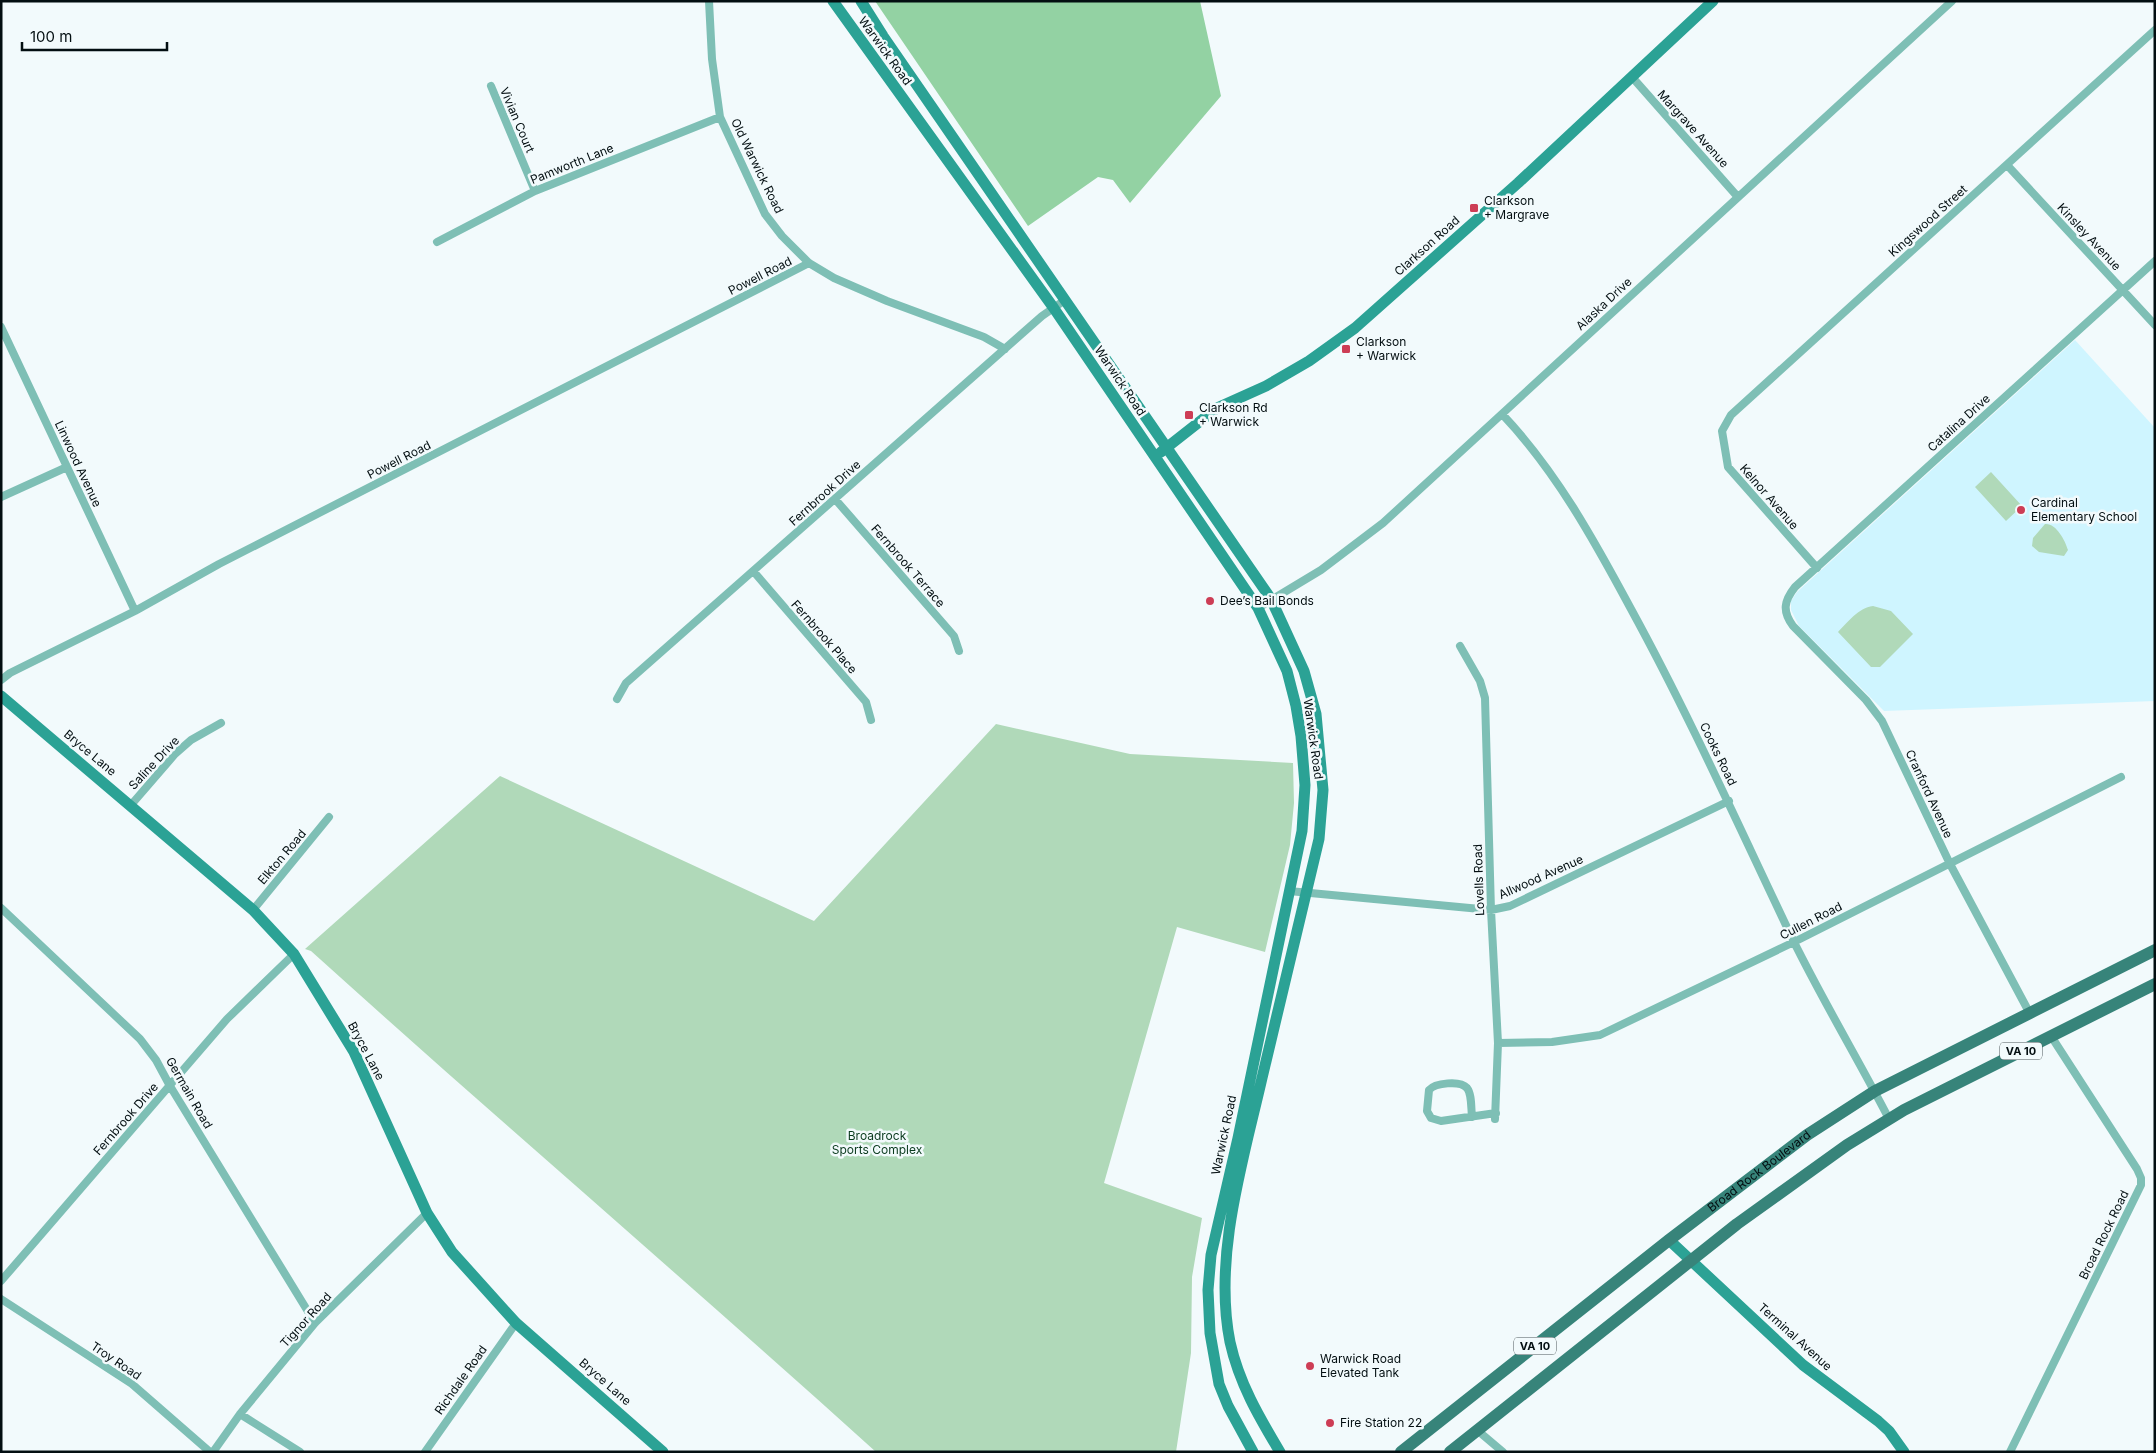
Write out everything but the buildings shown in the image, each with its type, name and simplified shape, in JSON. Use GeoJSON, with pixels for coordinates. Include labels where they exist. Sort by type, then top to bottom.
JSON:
{"type":"FeatureCollection","features":[{"type":"Feature","properties":{"kind":"main road","name":"Warwick Road"},"geometry":{"type":"LineString","coordinates":[[833,1],[1053,307],[1258,608],[1287,671],[1301,736],[1305,785],[1302,831],[1238,1138],[1211,1255],[1208,1290],[1210,1333],[1219,1384],[1228,1406],[1253,1452]]}},
{"type":"Feature","properties":{"kind":"main road","name":"Warwick Road"},"geometry":{"type":"LineString","coordinates":[[862,1],[883,36],[1271,599],[1304,671],[1316,714],[1323,790],[1319,840],[1248,1139],[1226,1249],[1227,1314],[1230,1342],[1252,1405],[1280,1452]]}},
{"type":"Feature","properties":{"kind":"main road","name":"Clarkson Road"},"geometry":{"type":"LineString","coordinates":[[1155,457],[1217,408],[1266,386],[1295,370],[1355,328],[1713,1]]}},
{"type":"Feature","properties":{"kind":"main road","name":"Bryce Lane"},"geometry":{"type":"LineString","coordinates":[[1,696],[253,910],[294,954],[354,1052],[427,1213],[452,1252],[516,1323],[663,1452]]}},
{"type":"Feature","properties":{"kind":"main road","name":"Broad Rock Boulevard"},"geometry":{"type":"LineString","coordinates":[[1401,1452],[1668,1240],[1800,1140],[1875,1091],[2028,1012],[2155,950]]}},
{"type":"Feature","properties":{"kind":"main road","name":"VA 10"},"geometry":{"type":"LineString","coordinates":[[1450,1452],[1690,1260],[1818,1164],[1889,1119],[2155,984]]}},
{"type":"Feature","properties":{"kind":"main road","name":"Terminal Avenue"},"geometry":{"type":"LineString","coordinates":[[1668,1240],[1803,1365],[1878,1421],[1889,1431],[1904,1452]]}},
{"type":"Feature","properties":{"kind":"street","name":"Old Warwick Road"},"geometry":{"type":"LineString","coordinates":[[709,1],[712,59],[720,117],[765,214],[782,236],[809,263],[834,278],[887,301],[984,336],[1005,349]]}},
{"type":"Feature","properties":{"kind":"street","name":"Alaska Drive"},"geometry":{"type":"LineString","coordinates":[[1258,608],[1321,570],[1383,523],[1737,196],[1952,1]]}},
{"type":"Feature","properties":{"kind":"street","name":"Kingswood Street"},"geometry":{"type":"LineString","coordinates":[[1722,431],[1731,415],[2155,30]]}},
{"type":"Feature","properties":{"kind":"street","name":"Margrave Avenue"},"geometry":{"type":"LineString","coordinates":[[1632,77],[1737,196]]}},
{"type":"Feature","properties":{"kind":"street","name":"Vivian Court"},"geometry":{"type":"LineString","coordinates":[[491,86],[535,190]]}},
{"type":"Feature","properties":{"kind":"street","name":"Pamworth Lane"},"geometry":{"type":"LineString","coordinates":[[437,242],[535,190],[720,117]]}},
{"type":"Feature","properties":{"kind":"street","name":"Kinsley Avenue"},"geometry":{"type":"LineString","coordinates":[[2007,165],[2155,325]]}},
{"type":"Feature","properties":{"kind":"street","name":"Catalina Drive"},"geometry":{"type":"LineString","coordinates":[[1784,605],[1795,587],[2155,261]]}},
{"type":"Feature","properties":{"kind":"street","name":"Powell Road"},"geometry":{"type":"LineString","coordinates":[[1,680],[10,673],[135,610],[219,564],[809,263]]}},
{"type":"Feature","properties":{"kind":"street","name":"Fernbrook Drive"},"geometry":{"type":"LineString","coordinates":[[618,699],[626,683],[1053,307],[1065,300]]}},
{"type":"Feature","properties":{"kind":"street","name":"Linwood Avenue"},"geometry":{"type":"LineString","coordinates":[[1,327],[135,610]]}},
{"type":"Feature","properties":{"kind":"street","name":"Cooks Road"},"geometry":{"type":"LineString","coordinates":[[1502,414],[1525,437],[1540,457],[1590,533],[1661,663],[1729,801],[1794,942],[1889,1119]]}},
{"type":"Feature","properties":{"kind":"street","name":"Kelnor Avenue"},"geometry":{"type":"LineString","coordinates":[[1722,431],[1728,466],[1817,568]]}},
{"type":"Feature","properties":{"kind":"street"},"geometry":{"type":"LineString","coordinates":[[1,497],[67,467]]}},
{"type":"Feature","properties":{"kind":"street","name":"Fernbrook Terrace"},"geometry":{"type":"LineString","coordinates":[[835,499],[954,636],[959,651]]}},
{"type":"Feature","properties":{"kind":"street","name":"Fernbrook Place"},"geometry":{"type":"LineString","coordinates":[[754,572],[866,702],[871,720]]}},
{"type":"Feature","properties":{"kind":"street","name":"Cranford Avenue"},"geometry":{"type":"LineString","coordinates":[[1784,605],[1786,614],[1793,626],[1878,715],[1950,864],[2028,1012]]}},
{"type":"Feature","properties":{"kind":"street","name":"Lovells Road"},"geometry":{"type":"LineString","coordinates":[[1460,646],[1480,681],[1485,698],[1491,910],[1498,1043],[1496,1116],[1472,1116]]}},
{"type":"Feature","properties":{"kind":"street","name":"Saline Drive"},"geometry":{"type":"LineString","coordinates":[[130,805],[175,754],[191,740],[221,723]]}},
{"type":"Feature","properties":{"kind":"street","name":"Cullen Road"},"geometry":{"type":"LineString","coordinates":[[1498,1043],[1552,1042],[1600,1035],[1794,942],[2121,777]]}},
{"type":"Feature","properties":{"kind":"street","name":"Allwood Avenue"},"geometry":{"type":"LineString","coordinates":[[1289,891],[1491,910],[1510,906],[1729,801]]}},
{"type":"Feature","properties":{"kind":"street","name":"Elkton Road"},"geometry":{"type":"LineString","coordinates":[[253,910],[329,817]]}},
{"type":"Feature","properties":{"kind":"street","name":"Germain Road"},"geometry":{"type":"LineString","coordinates":[[1,908],[140,1039],[156,1060],[315,1323]]}},
{"type":"Feature","properties":{"kind":"street","name":"Fernbrook Drive"},"geometry":{"type":"LineString","coordinates":[[1,1281],[227,1019],[294,954]]}},
{"type":"Feature","properties":{"kind":"street","name":"Broad Rock Road"},"geometry":{"type":"LineString","coordinates":[[2010,1452],[2141,1185],[2141,1178],[2137,1169],[2052,1036]]}},
{"type":"Feature","properties":{"kind":"street"},"geometry":{"type":"LineString","coordinates":[[1455,1084],[1464,1086],[1469,1092],[1472,1116],[1441,1121],[1431,1118],[1427,1110],[1428,1090],[1435,1085],[1455,1084]]}},
{"type":"Feature","properties":{"kind":"street","name":"Tignor Road"},"geometry":{"type":"LineString","coordinates":[[214,1452],[240,1414],[315,1323],[427,1213]]}},
{"type":"Feature","properties":{"kind":"street","name":"Troy Road"},"geometry":{"type":"LineString","coordinates":[[1,1299],[132,1384],[210,1452]]}},
{"type":"Feature","properties":{"kind":"street","name":"Richdale Road"},"geometry":{"type":"LineString","coordinates":[[425,1452],[516,1323]]}},
{"type":"Feature","properties":{"kind":"street"},"geometry":{"type":"LineString","coordinates":[[240,1414],[300,1452]]}},
{"type":"Feature","properties":{"kind":"street"},"geometry":{"type":"LineString","coordinates":[[1477,1430],[1503,1452]]}},
{"type":"Feature","properties":{"kind":"shaded area","name":"Cardinal Elementary School"},"geometry":{"type":"Polygon","coordinates":[[[2075,340],[2155,428],[2155,701],[1884,711],[1799,626],[1791,610],[1791,601],[1797,592],[2075,340]]]}},
{"type":"Feature","properties":{"kind":"green space"},"geometry":{"type":"Polygon","coordinates":[[[875,1],[1200,1],[1221,96],[1130,203],[1113,180],[1098,177],[1028,226],[875,1]]]}},
{"type":"Feature","properties":{"kind":"green space"},"geometry":{"type":"Polygon","coordinates":[[[1991,472],[2022,506],[2006,521],[1975,487],[1991,472]]]}},
{"type":"Feature","properties":{"kind":"green space"},"geometry":{"type":"Polygon","coordinates":[[[2045,524],[2053,526],[2065,542],[2068,550],[2064,556],[2039,552],[2032,546],[2033,538],[2045,524]]]}},
{"type":"Feature","properties":{"kind":"green space"},"geometry":{"type":"Polygon","coordinates":[[[1873,606],[1891,611],[1913,634],[1880,667],[1871,667],[1838,632],[1858,612],[1873,606]]]}},
{"type":"Feature","properties":{"kind":"green space","name":"Broadrock Sports Complex"},"geometry":{"type":"Polygon","coordinates":[[[996,724],[1130,754],[1293,763],[1294,803],[1290,845],[1265,952],[1177,927],[1104,1183],[1202,1218],[1192,1277],[1191,1353],[1176,1452],[876,1452],[311,951],[305,949],[500,776],[814,921],[996,724]]]}},
{"type":"Feature","properties":{"kind":"place","name":"Clarkson + Margrave"},"geometry":{"type":"Point","coordinates":[1474,208]}},
{"type":"Feature","properties":{"kind":"place","name":"Clarkson + Warwick"},"geometry":{"type":"Point","coordinates":[1346,349]}},
{"type":"Feature","properties":{"kind":"place","name":"Clarkson Rd + Warwick"},"geometry":{"type":"Point","coordinates":[1189,415]}},
{"type":"Feature","properties":{"kind":"place","name":"Cardinal Elementary School"},"geometry":{"type":"Point","coordinates":[2021,510]}},
{"type":"Feature","properties":{"kind":"place","name":"Dee’s Bail Bonds"},"geometry":{"type":"Point","coordinates":[1210,601]}},
{"type":"Feature","properties":{"kind":"place","name":"Warwick Road Elevated Tank"},"geometry":{"type":"Point","coordinates":[1310,1366]}},
{"type":"Feature","properties":{"kind":"place","name":"Fire Station 22"},"geometry":{"type":"Point","coordinates":[1330,1423]}}]}
